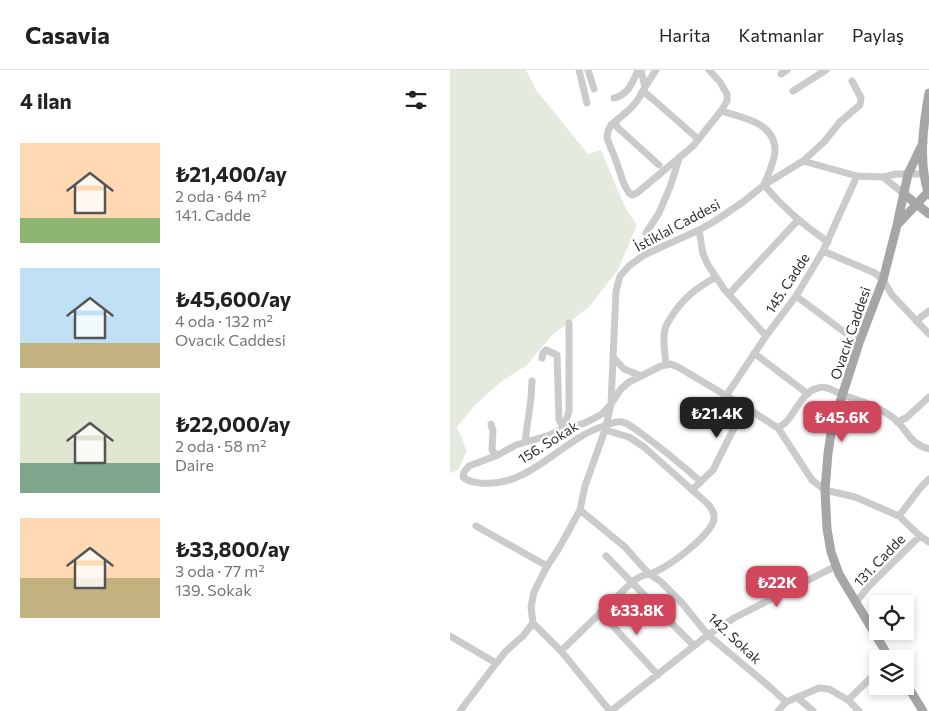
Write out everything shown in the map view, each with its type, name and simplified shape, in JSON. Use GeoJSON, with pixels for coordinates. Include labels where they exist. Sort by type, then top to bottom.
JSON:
{"type":"FeatureCollection","features":[{"type":"Feature","properties":{"kind":"main road"},"geometry":{"type":"LineString","coordinates":[[928,193],[924,174],[923,143],[929,93]]}},
{"type":"Feature","properties":{"kind":"main road"},"geometry":{"type":"LineString","coordinates":[[897,225],[908,174],[923,143]]}},
{"type":"Feature","properties":{"kind":"main road","name":"Ovacık Caddesi"},"geometry":{"type":"LineString","coordinates":[[885,650],[839,574],[831,552],[827,530],[825,490],[828,453],[832,428],[859,343],[883,280],[897,225],[928,193]]}},
{"type":"Feature","properties":{"kind":"main road"},"geometry":{"type":"LineString","coordinates":[[904,194],[929,214]]}},
{"type":"Feature","properties":{"kind":"main road"},"geometry":{"type":"LineString","coordinates":[[913,695],[923,711]]}},
{"type":"Feature","properties":{"kind":"street"},"geometry":{"type":"LineString","coordinates":[[579,70],[587,103]]}},
{"type":"Feature","properties":{"kind":"street"},"geometry":{"type":"LineString","coordinates":[[588,70],[594,89]]}},
{"type":"Feature","properties":{"kind":"street"},"geometry":{"type":"LineString","coordinates":[[639,70],[644,89],[698,139]]}},
{"type":"Feature","properties":{"kind":"street"},"geometry":{"type":"LineString","coordinates":[[614,98],[621,97],[628,91],[639,70]]}},
{"type":"Feature","properties":{"kind":"street"},"geometry":{"type":"LineString","coordinates":[[656,70],[637,101],[611,125],[608,131],[607,138],[624,184],[632,195],[637,194],[693,146],[721,111],[727,101],[728,94],[709,70]]}},
{"type":"Feature","properties":{"kind":"street"},"geometry":{"type":"LineString","coordinates":[[793,91],[814,73],[826,70]]}},
{"type":"Feature","properties":{"kind":"street","name":"İstiklal Caddesi"},"geometry":{"type":"LineString","coordinates":[[611,404],[614,310],[620,276],[644,255],[699,230],[728,213],[764,184],[803,161],[824,142],[840,122],[860,105],[861,98],[852,81]]}},
{"type":"Feature","properties":{"kind":"street"},"geometry":{"type":"LineString","coordinates":[[721,111],[749,119],[762,126],[772,137],[775,151],[764,184],[777,200],[798,220],[828,242]]}},
{"type":"Feature","properties":{"kind":"street"},"geometry":{"type":"LineString","coordinates":[[615,121],[617,127],[659,165]]}},
{"type":"Feature","properties":{"kind":"street"},"geometry":{"type":"LineString","coordinates":[[646,233],[659,213],[679,158]]}},
{"type":"Feature","properties":{"kind":"street"},"geometry":{"type":"LineString","coordinates":[[803,161],[857,176],[924,174]]}},
{"type":"Feature","properties":{"kind":"street","name":"145. Cadde"},"geometry":{"type":"LineString","coordinates":[[726,396],[754,353],[796,296],[823,251],[857,176]]}},
{"type":"Feature","properties":{"kind":"street"},"geometry":{"type":"LineString","coordinates":[[883,176],[904,194]]}},
{"type":"Feature","properties":{"kind":"street"},"geometry":{"type":"LineString","coordinates":[[729,294],[798,220]]}},
{"type":"Feature","properties":{"kind":"street"},"geometry":{"type":"LineString","coordinates":[[699,230],[703,254],[708,265],[729,294],[766,336]]}},
{"type":"Feature","properties":{"kind":"street"},"geometry":{"type":"LineString","coordinates":[[823,251],[875,273],[883,280],[892,295],[929,334]]}},
{"type":"Feature","properties":{"kind":"street"},"geometry":{"type":"LineString","coordinates":[[666,364],[665,327],[675,310],[698,286],[716,277]]}},
{"type":"Feature","properties":{"kind":"street"},"geometry":{"type":"LineString","coordinates":[[796,296],[859,343]]}},
{"type":"Feature","properties":{"kind":"street"},"geometry":{"type":"LineString","coordinates":[[916,321],[929,311]]}},
{"type":"Feature","properties":{"kind":"street"},"geometry":{"type":"LineString","coordinates":[[564,428],[569,411],[569,323]]}},
{"type":"Feature","properties":{"kind":"street"},"geometry":{"type":"LineString","coordinates":[[542,358],[546,350],[556,355],[559,420],[564,428]]}},
{"type":"Feature","properties":{"kind":"street"},"geometry":{"type":"LineString","coordinates":[[754,353],[808,394]]}},
{"type":"Feature","properties":{"kind":"street"},"geometry":{"type":"LineString","coordinates":[[613,356],[624,369],[641,376]]}},
{"type":"Feature","properties":{"kind":"street"},"geometry":{"type":"LineString","coordinates":[[491,424],[493,431],[492,450],[498,455],[516,445],[593,419],[602,414],[621,389],[629,382],[666,364],[671,364],[778,428],[812,480],[825,490],[855,496],[899,516],[929,542]]}},
{"type":"Feature","properties":{"kind":"street"},"geometry":{"type":"LineString","coordinates":[[525,442],[532,398],[532,381]]}},
{"type":"Feature","properties":{"kind":"street"},"geometry":{"type":"LineString","coordinates":[[778,428],[788,420],[808,394],[818,388],[826,387],[865,402],[886,414],[897,422],[914,442],[929,449]]}},
{"type":"Feature","properties":{"kind":"street"},"geometry":{"type":"LineString","coordinates":[[897,422],[906,418],[929,398]]}},
{"type":"Feature","properties":{"kind":"street"},"geometry":{"type":"LineString","coordinates":[[611,404],[606,428],[585,486],[580,510],[547,566],[534,592],[531,608],[533,623],[561,651],[610,711],[708,634],[734,618],[836,566]]}},
{"type":"Feature","properties":{"kind":"street"},"geometry":{"type":"LineString","coordinates":[[692,490],[716,464],[733,430],[747,408]]}},
{"type":"Feature","properties":{"kind":"street","name":"156. Sokak"},"geometry":{"type":"LineString","coordinates":[[498,455],[470,466],[464,472],[463,477],[474,482],[485,483],[499,482],[516,477],[536,467],[579,437],[596,428],[606,428],[616,422],[625,422],[653,442],[701,482]]}},
{"type":"Feature","properties":{"kind":"street"},"geometry":{"type":"LineString","coordinates":[[561,651],[632,582],[643,575],[656,572],[683,554],[705,534],[711,527],[714,518],[714,512],[709,505],[644,447],[629,437],[606,428]]}},
{"type":"Feature","properties":{"kind":"street"},"geometry":{"type":"LineString","coordinates":[[899,516],[929,479]]}},
{"type":"Feature","properties":{"kind":"street","name":"142. Sokak"},"geometry":{"type":"LineString","coordinates":[[580,510],[625,547],[649,574],[660,581],[682,603],[708,634],[786,702]]}},
{"type":"Feature","properties":{"kind":"street"},"geometry":{"type":"LineString","coordinates":[[476,526],[547,566]]}},
{"type":"Feature","properties":{"kind":"street","name":"131. Cadde"},"geometry":{"type":"LineString","coordinates":[[856,602],[869,586],[920,536]]}},
{"type":"Feature","properties":{"kind":"street"},"geometry":{"type":"LineString","coordinates":[[606,556],[694,646]]}},
{"type":"Feature","properties":{"kind":"street"},"geometry":{"type":"LineString","coordinates":[[600,612],[658,675]]}},
{"type":"Feature","properties":{"kind":"street"},"geometry":{"type":"LineString","coordinates":[[460,711],[496,663],[533,623]]}},
{"type":"Feature","properties":{"kind":"street"},"geometry":{"type":"LineString","coordinates":[[450,636],[496,663]]}},
{"type":"Feature","properties":{"kind":"street"},"geometry":{"type":"LineString","coordinates":[[848,700],[869,680]]}},
{"type":"Feature","properties":{"kind":"street"},"geometry":{"type":"LineString","coordinates":[[778,711],[786,702],[819,688],[829,690],[848,700],[859,711]]}},
{"type":"Feature","properties":{"kind":"street"},"geometry":{"type":"LineString","coordinates":[[797,697],[813,711]]}},
{"type":"Feature","properties":{"kind":"shaded area"},"geometry":{"type":"Polygon","coordinates":[[[450,70],[526,70],[536,90],[588,154],[601,150],[625,207],[637,225],[618,270],[589,307],[551,336],[527,365],[502,381],[474,406],[457,427],[467,451],[458,470],[450,473],[450,70]]]}}]}
